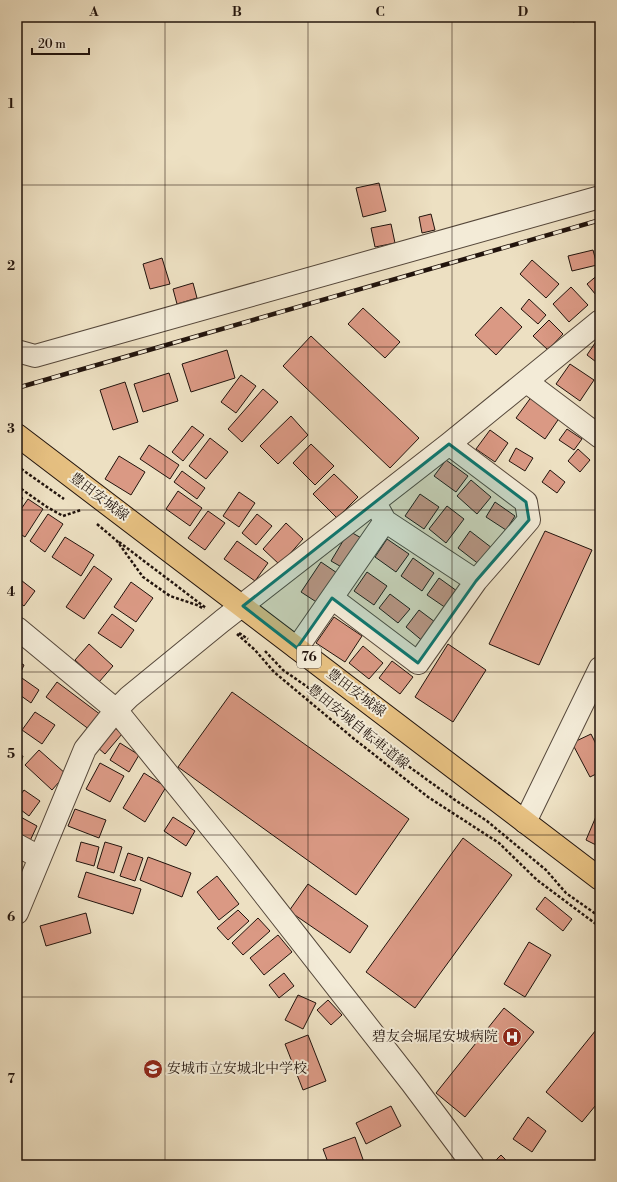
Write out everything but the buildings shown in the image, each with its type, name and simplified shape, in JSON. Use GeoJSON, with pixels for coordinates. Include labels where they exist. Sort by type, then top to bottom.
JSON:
{"type":"FeatureCollection","features":[{"type":"Feature","properties":{"kind":"main road","name":"豊田安城線"},"geometry":{"type":"LineString","coordinates":[[17,435],[600,879]]}},
{"type":"Feature","properties":{"kind":"street"},"geometry":{"type":"LineString","coordinates":[[17,351],[35,356],[600,197]]}},
{"type":"Feature","properties":{"kind":"street"},"geometry":{"type":"LineString","coordinates":[[17,913],[39,857],[86,748],[116,710],[129,697],[222,621],[449,444],[600,321]]}},
{"type":"Feature","properties":{"kind":"street"},"geometry":{"type":"LineString","coordinates":[[527,382],[600,436]]}},
{"type":"Feature","properties":{"kind":"street"},"geometry":{"type":"LineString","coordinates":[[332,598],[418,663],[476,582],[529,520],[526,502],[449,444]]}},
{"type":"Feature","properties":{"kind":"street"},"geometry":{"type":"LineString","coordinates":[[375,501],[385,521],[476,582]]}},
{"type":"Feature","properties":{"kind":"street"},"geometry":{"type":"LineString","coordinates":[[297,648],[385,521]]}},
{"type":"Feature","properties":{"kind":"street"},"geometry":{"type":"LineString","coordinates":[[17,628],[116,710],[235,857],[411,1082],[473,1165]]}},
{"type":"Feature","properties":{"kind":"street"},"geometry":{"type":"LineString","coordinates":[[525,822],[600,668]]}},
{"type":"Feature","properties":{"kind":"street"},"geometry":{"type":"LineString","coordinates":[[17,845],[39,857]]}},
{"type":"Feature","properties":{"kind":"path"},"geometry":{"type":"LineString","coordinates":[[17,466],[68,501]]}},
{"type":"Feature","properties":{"kind":"path"},"geometry":{"type":"LineString","coordinates":[[17,486],[47,507],[64,516],[80,510]]}},
{"type":"Feature","properties":{"kind":"path"},"geometry":{"type":"LineString","coordinates":[[74,506],[87,515]]}},
{"type":"Feature","properties":{"kind":"path","name":"豊田安城自転車道線"},"geometry":{"type":"LineString","coordinates":[[93,520],[117,541],[143,577],[170,596],[197,605],[222,621],[255,650],[274,672],[353,738],[428,797],[499,843],[537,880],[600,927]]}},
{"type":"Feature","properties":{"kind":"path"},"geometry":{"type":"LineString","coordinates":[[117,541],[222,621],[255,644]]}},
{"type":"Feature","properties":{"kind":"path"},"geometry":{"type":"LineString","coordinates":[[264,650],[283,670],[335,706],[371,739],[455,800],[487,821],[546,870],[566,893],[600,917]]}},
{"type":"Feature","properties":{"kind":"highlighted area"},"geometry":{"type":"Polygon","coordinates":[[[449,444],[526,502],[529,520],[476,581],[418,663],[332,598],[297,648],[243,606],[449,444]]]}},
{"type":"Feature","properties":{"kind":"railway"},"geometry":{"type":"LineString","coordinates":[[17,388],[600,220]]}},
{"type":"Feature","properties":{"kind":"place","name":"碧友会堀尾安城病院"},"geometry":{"type":"Point","coordinates":[512,1037]}},
{"type":"Feature","properties":{"kind":"place","name":"安城市立安城北中学校"},"geometry":{"type":"Point","coordinates":[153,1069]}}]}
